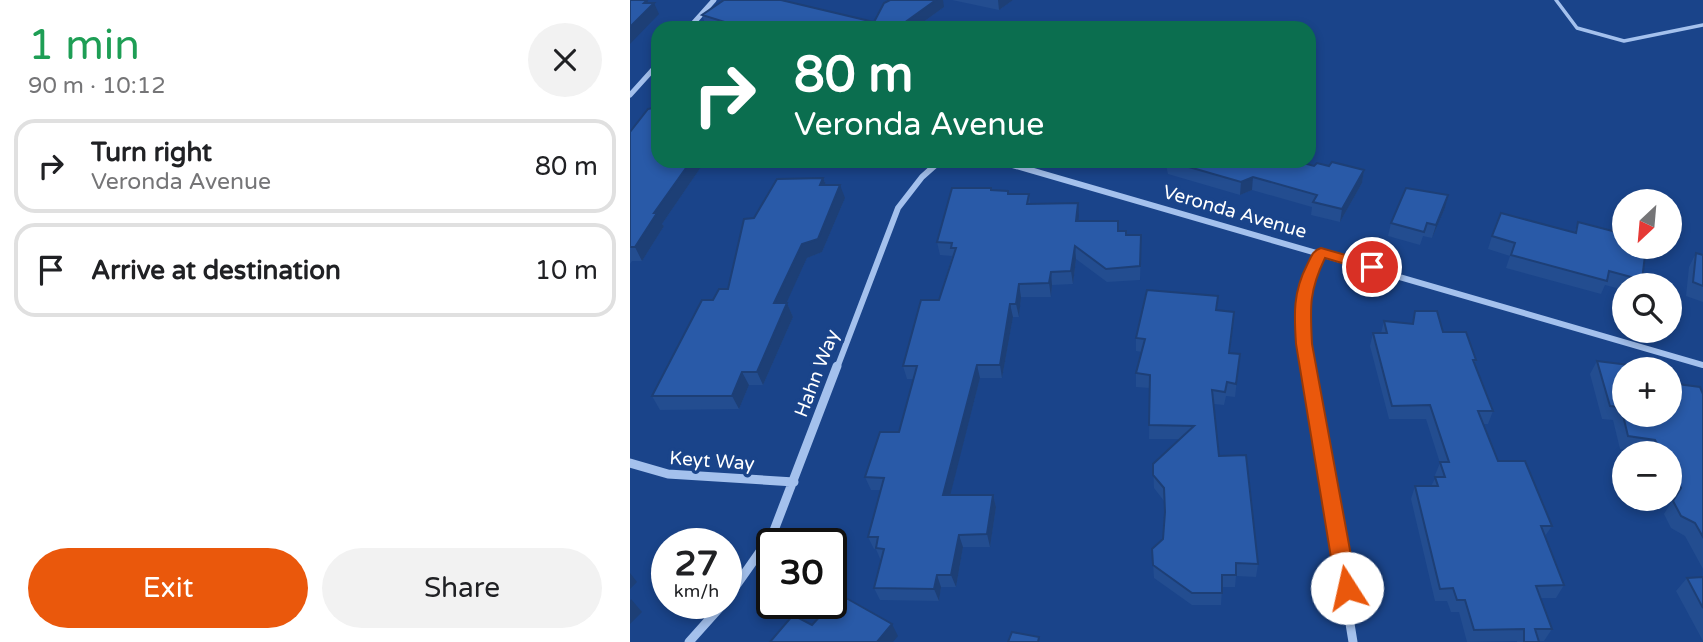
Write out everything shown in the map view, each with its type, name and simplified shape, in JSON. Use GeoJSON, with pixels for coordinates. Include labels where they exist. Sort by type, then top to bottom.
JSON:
{"type":"FeatureCollection","features":[{"type":"Feature","properties":{"kind":"street"},"geometry":{"type":"LineString","coordinates":[[695,21],[714,0]]}},
{"type":"Feature","properties":{"kind":"street"},"geometry":{"type":"LineString","coordinates":[[630,95],[651,72]]}},
{"type":"Feature","properties":{"kind":"street"},"geometry":{"type":"LineString","coordinates":[[646,77],[651,77]]}},
{"type":"Feature","properties":{"kind":"street","name":"Hahn Way"},"geometry":{"type":"LineString","coordinates":[[742,578],[773,534],[898,208],[932,168]]}},
{"type":"Feature","properties":{"kind":"street","name":"Veronda Avenue"},"geometry":{"type":"LineString","coordinates":[[1024,168],[1321,252],[1703,365]]}},
{"type":"Feature","properties":{"kind":"street"},"geometry":{"type":"LineString","coordinates":[[1321,252],[1305,284],[1301,303],[1304,344],[1353,642]]}},
{"type":"Feature","properties":{"kind":"street","name":"Keyt Way"},"geometry":{"type":"LineString","coordinates":[[630,463],[668,474],[794,482]]}},
{"type":"Feature","properties":{"kind":"street","name":"Hahn Way"},"geometry":{"type":"LineString","coordinates":[[689,642],[710,619]]}},
{"type":"Feature","properties":{"kind":"lane"},"geometry":{"type":"LineString","coordinates":[[1556,0],[1577,28],[1624,41],[1703,25]]}},
{"type":"Feature","properties":{"kind":"building"},"geometry":{"type":"Polygon","coordinates":[[[630,0],[647,0],[644,3],[654,3],[630,27],[630,0]]]}},
{"type":"Feature","properties":{"kind":"building"},"geometry":{"type":"Polygon","coordinates":[[[724,0],[781,0],[870,21],[721,21],[702,15],[724,0]]]}},
{"type":"Feature","properties":{"kind":"building"},"geometry":{"type":"Polygon","coordinates":[[[890,0],[936,0],[907,21],[875,21],[884,3],[890,0]]]}},
{"type":"Feature","properties":{"kind":"building"},"geometry":{"type":"Polygon","coordinates":[[[651,108],[651,168],[686,168],[654,213],[657,213],[635,247],[630,247],[630,132],[651,108]]]}},
{"type":"Feature","properties":{"kind":"building"},"geometry":{"type":"Polygon","coordinates":[[[1332,162],[1364,170],[1342,209],[1313,202],[1317,195],[1253,177],[1241,182],[1192,168],[1316,168],[1317,163],[1329,166],[1332,162]]]}},
{"type":"Feature","properties":{"kind":"building"},"geometry":{"type":"Polygon","coordinates":[[[823,178],[820,185],[840,185],[818,239],[802,244],[774,303],[787,303],[757,372],[742,372],[732,396],[652,396],[702,300],[713,300],[719,289],[728,289],[744,219],[754,218],[777,179],[823,178]]]}},
{"type":"Feature","properties":{"kind":"building"},"geometry":{"type":"Polygon","coordinates":[[[952,188],[991,188],[1008,191],[1008,194],[1029,194],[1027,204],[1078,203],[1076,221],[1118,221],[1118,231],[1126,231],[1126,235],[1141,235],[1140,266],[1106,269],[1075,246],[1071,271],[1051,272],[1049,283],[1019,284],[1016,304],[1010,304],[1000,365],[977,365],[943,495],[993,495],[987,534],[959,535],[951,575],[937,575],[934,589],[874,588],[884,549],[876,548],[878,537],[868,537],[884,478],[865,477],[880,432],[899,432],[917,366],[903,366],[921,300],[939,300],[956,248],[951,248],[952,243],[937,242],[952,188]]]}},
{"type":"Feature","properties":{"kind":"building"},"geometry":{"type":"Polygon","coordinates":[[[1406,188],[1448,195],[1436,225],[1427,223],[1424,232],[1391,223],[1406,188]]]}},
{"type":"Feature","properties":{"kind":"building"},"geometry":{"type":"Polygon","coordinates":[[[1501,213],[1576,233],[1578,222],[1612,231],[1612,259],[1645,259],[1643,273],[1609,271],[1607,281],[1511,255],[1515,243],[1492,236],[1501,213]]]}},
{"type":"Feature","properties":{"kind":"building"},"geometry":{"type":"Polygon","coordinates":[[[1696,253],[1703,255],[1703,286],[1693,282],[1696,253]]]}},
{"type":"Feature","properties":{"kind":"building"},"geometry":{"type":"Polygon","coordinates":[[[1147,290],[1218,296],[1216,310],[1234,312],[1229,353],[1240,354],[1236,384],[1227,382],[1225,392],[1212,390],[1219,456],[1246,455],[1258,564],[1236,563],[1236,575],[1222,575],[1222,593],[1192,593],[1153,565],[1152,549],[1163,539],[1165,512],[1164,488],[1153,475],[1153,464],[1194,426],[1149,425],[1150,375],[1136,373],[1145,339],[1136,338],[1147,290]]]}},
{"type":"Feature","properties":{"kind":"building"},"geometry":{"type":"Polygon","coordinates":[[[1415,311],[1437,311],[1443,332],[1466,332],[1476,360],[1473,360],[1493,411],[1478,411],[1498,461],[1525,461],[1552,526],[1541,526],[1564,585],[1536,586],[1552,629],[1535,629],[1539,642],[1524,642],[1524,629],[1474,630],[1465,600],[1457,600],[1453,588],[1440,589],[1415,486],[1438,486],[1435,477],[1445,477],[1440,462],[1449,462],[1430,405],[1392,406],[1373,333],[1387,333],[1384,321],[1413,324],[1415,311]]]}},
{"type":"Feature","properties":{"kind":"building"},"geometry":{"type":"Polygon","coordinates":[[[1597,361],[1612,363],[1610,406],[1597,361]]]}},
{"type":"Feature","properties":{"kind":"building"},"geometry":{"type":"Polygon","coordinates":[[[1682,385],[1700,387],[1703,394],[1703,537],[1695,523],[1681,516],[1678,511],[1682,511],[1682,441],[1656,441],[1628,436],[1626,427],[1682,427],[1682,385]]]}},
{"type":"Feature","properties":{"kind":"building"},"geometry":{"type":"Polygon","coordinates":[[[1703,577],[1703,608],[1687,578],[1703,577]]]}},
{"type":"Feature","properties":{"kind":"building"},"geometry":{"type":"Polygon","coordinates":[[[847,599],[892,624],[877,642],[770,642],[790,619],[801,619],[812,625],[818,619],[847,619],[847,599]]]}},
{"type":"Feature","properties":{"kind":"building"},"geometry":{"type":"Polygon","coordinates":[[[1012,632],[1039,637],[1038,642],[1008,642],[1012,632]]]}},
{"type":"Feature","properties":{"kind":"route"},"geometry":{"type":"LineString","coordinates":[[1347,588],[1304,344],[1301,303],[1305,284],[1321,252],[1372,267]]}}]}
